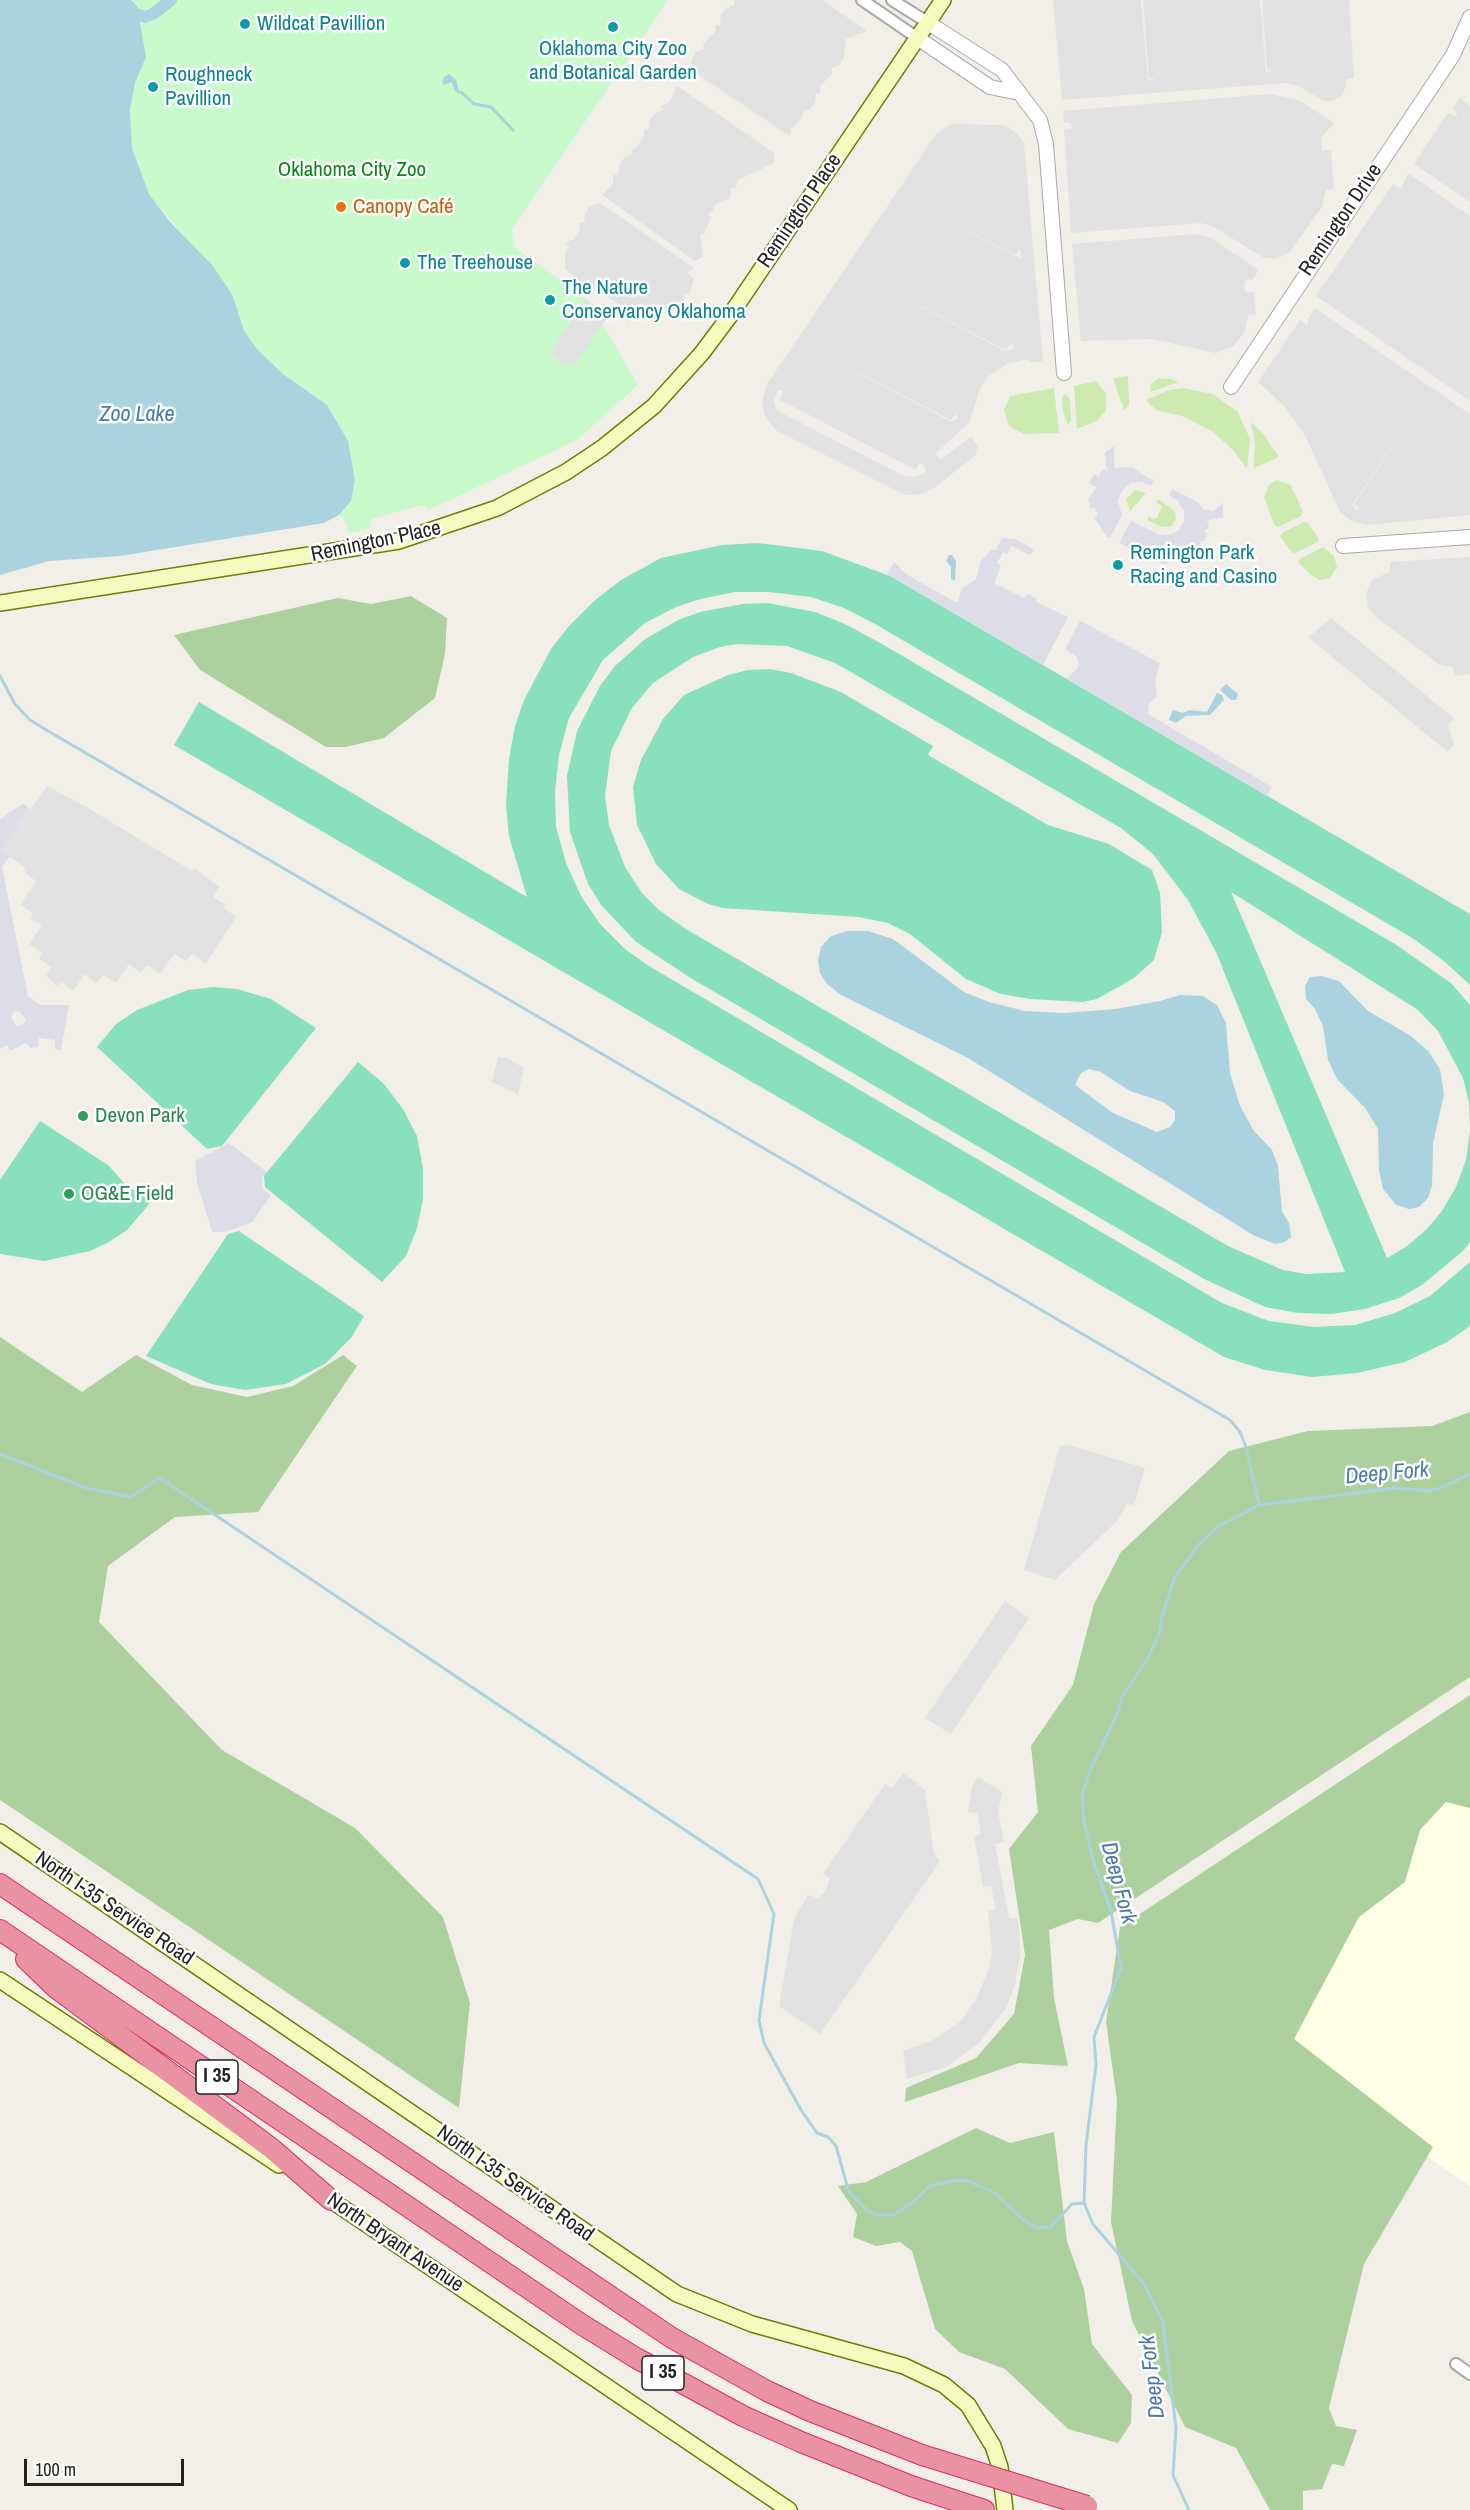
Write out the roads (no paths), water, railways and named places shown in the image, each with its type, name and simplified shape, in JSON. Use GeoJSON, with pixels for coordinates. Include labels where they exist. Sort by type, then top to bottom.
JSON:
{"type":"FeatureCollection","features":[{"type":"Feature","properties":{"kind":"highway","name":"I 35"},"geometry":{"type":"LineString","coordinates":[[0,1884],[672,2338],[778,2396],[848,2427],[922,2455],[1098,2510]]}},
{"type":"Feature","properties":{"kind":"highway","name":"I 35"},"geometry":{"type":"LineString","coordinates":[[0,1932],[617,2346],[743,2416],[801,2442],[911,2486],[984,2510]]}},
{"type":"Feature","properties":{"kind":"highway"},"geometry":{"type":"LineString","coordinates":[[0,1932],[56,1988],[272,2148],[332,2200]]}},
{"type":"Feature","properties":{"kind":"main road","name":"Remington Place"},"geometry":{"type":"LineString","coordinates":[[0,603],[399,541],[497,508],[566,472],[602,448],[654,406],[702,353],[729,317],[943,0]]}},
{"type":"Feature","properties":{"kind":"main road","name":"North I-35 Service Road"},"geometry":{"type":"LineString","coordinates":[[0,1832],[677,2294],[752,2324],[904,2366],[944,2385],[968,2405],[993,2446],[999,2467],[1005,2510]]}},
{"type":"Feature","properties":{"kind":"main road","name":"North Bryant Avenue"},"geometry":{"type":"LineString","coordinates":[[0,1980],[332,2200],[789,2510]]}},
{"type":"Feature","properties":{"kind":"street"},"geometry":{"type":"LineString","coordinates":[[862,0],[990,87],[1019,93]]}},
{"type":"Feature","properties":{"kind":"street"},"geometry":{"type":"LineString","coordinates":[[892,0],[1002,70],[1040,120],[1046,144],[1064,373]]}},
{"type":"Feature","properties":{"kind":"street","name":"Remington Drive"},"geometry":{"type":"LineString","coordinates":[[1231,387],[1453,55],[1470,17]]}},
{"type":"Feature","properties":{"kind":"street","name":"Remington Drive"},"geometry":{"type":"LineString","coordinates":[[1453,55],[1470,38]]}},
{"type":"Feature","properties":{"kind":"street"},"geometry":{"type":"LineString","coordinates":[[1343,546],[1470,537]]}},
{"type":"Feature","properties":{"kind":"street"},"geometry":{"type":"LineString","coordinates":[[1456,2364],[1470,2374]]}},
{"type":"Feature","properties":{"kind":"water","name":"Zoo Lake"},"geometry":{"type":"Polygon","coordinates":[[[0,0],[131,0],[137,6],[146,57],[135,83],[130,110],[132,148],[149,194],[170,222],[213,266],[233,296],[244,331],[257,349],[283,374],[327,405],[348,441],[355,480],[351,501],[339,515],[324,523],[120,556],[49,561],[0,575],[0,0]]]}},
{"type":"Feature","properties":{"kind":"water"},"geometry":{"type":"Polygon","coordinates":[[[449,74],[456,80],[460,94],[455,91],[452,82],[444,85],[442,82],[449,74]]]}},
{"type":"Feature","properties":{"kind":"water"},"geometry":{"type":"Polygon","coordinates":[[[949,555],[952,555],[956,561],[955,581],[951,579],[951,567],[946,561],[949,555]]]}},
{"type":"Feature","properties":{"kind":"water"},"geometry":{"type":"Polygon","coordinates":[[[1226,684],[1238,694],[1236,700],[1231,700],[1220,690],[1226,684]]]}},
{"type":"Feature","properties":{"kind":"water"},"geometry":{"type":"Polygon","coordinates":[[[1217,693],[1222,695],[1224,700],[1210,715],[1186,716],[1176,723],[1169,720],[1173,710],[1182,713],[1190,710],[1207,712],[1217,693]]]}},
{"type":"Feature","properties":{"kind":"water"},"geometry":{"type":"Polygon","coordinates":[[[847,931],[868,931],[893,939],[964,992],[989,1002],[1025,1011],[1065,1013],[1116,1009],[1180,995],[1203,996],[1217,1005],[1226,1023],[1230,1073],[1240,1106],[1254,1131],[1272,1150],[1278,1166],[1282,1211],[1289,1223],[1291,1237],[1285,1242],[1275,1244],[1253,1235],[968,1058],[841,995],[827,984],[820,973],[818,960],[821,947],[831,936],[847,931]],[[1089,1069],[1081,1073],[1075,1085],[1113,1113],[1157,1132],[1170,1127],[1175,1120],[1175,1111],[1163,1102],[1130,1091],[1101,1072],[1089,1069]]]}},
{"type":"Feature","properties":{"kind":"water"},"geometry":{"type":"Polygon","coordinates":[[[1322,976],[1339,981],[1368,1011],[1411,1036],[1428,1051],[1440,1069],[1444,1094],[1433,1144],[1432,1186],[1428,1198],[1419,1207],[1409,1209],[1396,1205],[1383,1189],[1379,1170],[1378,1129],[1365,1108],[1337,1079],[1328,1060],[1323,1026],[1315,1009],[1306,999],[1305,986],[1310,977],[1322,976]]]}},
{"type":"Feature","properties":{"kind":"waterway"},"geometry":{"type":"LineString","coordinates":[[139,15],[145,17],[153,14],[171,0]]}},
{"type":"Feature","properties":{"kind":"waterway"},"geometry":{"type":"LineString","coordinates":[[461,92],[474,104],[491,107],[513,130]]}},
{"type":"Feature","properties":{"kind":"waterway"},"geometry":{"type":"LineString","coordinates":[[0,676],[15,704],[30,720],[48,731],[1230,1420],[1240,1432],[1246,1447],[1259,1505]]}},
{"type":"Feature","properties":{"kind":"waterway"},"geometry":{"type":"LineString","coordinates":[[0,1454],[86,1488],[131,1497],[160,1478],[758,1879],[774,1914],[759,2020],[764,2043],[801,2110],[817,2133],[828,2137],[836,2146],[849,2192],[868,2211],[877,2215],[894,2215],[916,2200],[929,2186],[959,2180],[968,2181],[995,2193],[1020,2217],[1036,2228],[1051,2227],[1072,2204],[1084,2203]]}},
{"type":"Feature","properties":{"kind":"waterway","name":"Deep Fork"},"geometry":{"type":"LineString","coordinates":[[1189,2510],[1173,2475],[1176,2428],[1163,2322],[1144,2284],[1093,2224],[1084,2203],[1086,2145],[1096,2065],[1094,2037],[1121,1968],[1111,1911],[1094,1863],[1084,1821],[1082,1796],[1089,1773],[1118,1712],[1122,1697],[1149,1656],[1160,1631],[1162,1616],[1175,1577],[1200,1543],[1219,1526],[1259,1505],[1395,1488],[1427,1491],[1440,1488],[1470,1474]]}},
{"type":"Feature","properties":{"kind":"place","name":"Wildcat Pavillion"},"geometry":{"type":"Point","coordinates":[245,24]}},
{"type":"Feature","properties":{"kind":"place","name":"Oklahoma City Zoo and Botanical Garden"},"geometry":{"type":"Point","coordinates":[613,27]}},
{"type":"Feature","properties":{"kind":"place","name":"Roughneck Pavillion"},"geometry":{"type":"Point","coordinates":[153,87]}},
{"type":"Feature","properties":{"kind":"place","name":"Canopy Café"},"geometry":{"type":"Point","coordinates":[341,207]}},
{"type":"Feature","properties":{"kind":"place","name":"The Treehouse"},"geometry":{"type":"Point","coordinates":[405,263]}},
{"type":"Feature","properties":{"kind":"place","name":"The Nature Conservancy Oklahoma"},"geometry":{"type":"Point","coordinates":[550,300]}},
{"type":"Feature","properties":{"kind":"place","name":"Remington Park Racing and Casino"},"geometry":{"type":"Point","coordinates":[1118,565]}},
{"type":"Feature","properties":{"kind":"place","name":"Devon Park"},"geometry":{"type":"Point","coordinates":[83,1116]}},
{"type":"Feature","properties":{"kind":"place","name":"OG&E Field"},"geometry":{"type":"Point","coordinates":[69,1194]}},
{"type":"Feature","properties":{"kind":"park label","name":"Oklahoma City Zoo"},"geometry":{"type":"Point","coordinates":[352,170]}}]}
